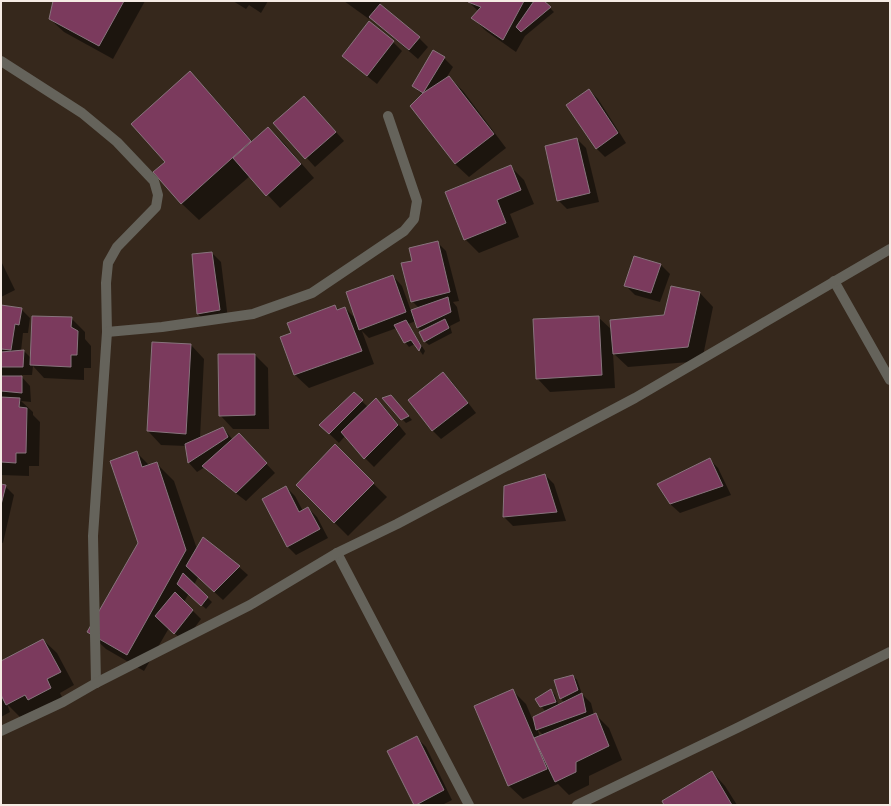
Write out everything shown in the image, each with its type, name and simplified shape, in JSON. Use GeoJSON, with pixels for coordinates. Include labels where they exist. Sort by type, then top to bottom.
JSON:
{"type":"FeatureCollection","features":[{"type":"Feature","properties":{"kind":"street"},"geometry":{"type":"LineString","coordinates":[[1,61],[82,113],[117,142],[154,181],[158,195],[156,207],[117,248],[108,263],[106,282],[107,332],[93,536],[96,683]]}},
{"type":"Feature","properties":{"kind":"street"},"geometry":{"type":"LineString","coordinates":[[107,332],[162,328],[253,314],[312,293],[404,231],[414,219],[417,201],[388,116]]}},
{"type":"Feature","properties":{"kind":"street"},"geometry":{"type":"LineString","coordinates":[[1,731],[63,702],[96,683],[250,605],[337,553],[396,524],[635,398],[890,249]]}},
{"type":"Feature","properties":{"kind":"street"},"geometry":{"type":"LineString","coordinates":[[834,281],[890,380]]}},
{"type":"Feature","properties":{"kind":"street"},"geometry":{"type":"LineString","coordinates":[[337,553],[470,805]]}},
{"type":"Feature","properties":{"kind":"street"},"geometry":{"type":"LineString","coordinates":[[577,805],[744,725],[890,652]]}},
{"type":"Feature","properties":{"kind":"building"},"geometry":{"type":"Polygon","coordinates":[[[53,1],[124,1],[99,46],[49,19],[53,1]]]}},
{"type":"Feature","properties":{"kind":"building"},"geometry":{"type":"Polygon","coordinates":[[[524,1],[503,40],[471,18],[481,7],[468,2],[524,1]]]}},
{"type":"Feature","properties":{"kind":"building"},"geometry":{"type":"Polygon","coordinates":[[[534,1],[544,1],[551,7],[521,32],[516,27],[534,1]]]}},
{"type":"Feature","properties":{"kind":"building"},"geometry":{"type":"Polygon","coordinates":[[[380,4],[420,37],[409,50],[369,17],[380,4]]]}},
{"type":"Feature","properties":{"kind":"building"},"geometry":{"type":"Polygon","coordinates":[[[369,21],[394,41],[367,76],[342,56],[369,21]]]}},
{"type":"Feature","properties":{"kind":"building"},"geometry":{"type":"Polygon","coordinates":[[[433,50],[445,57],[423,93],[412,86],[433,50]]]}},
{"type":"Feature","properties":{"kind":"building"},"geometry":{"type":"Polygon","coordinates":[[[190,71],[251,141],[181,204],[153,172],[165,162],[131,124],[190,71]]]}},
{"type":"Feature","properties":{"kind":"building"},"geometry":{"type":"Polygon","coordinates":[[[449,76],[494,134],[455,164],[410,106],[423,93],[449,76]]]}},
{"type":"Feature","properties":{"kind":"building"},"geometry":{"type":"Polygon","coordinates":[[[589,89],[618,133],[596,149],[566,105],[589,89]]]}},
{"type":"Feature","properties":{"kind":"building"},"geometry":{"type":"Polygon","coordinates":[[[304,96],[336,132],[305,159],[273,123],[304,96]]]}},
{"type":"Feature","properties":{"kind":"building"},"geometry":{"type":"Polygon","coordinates":[[[268,127],[301,164],[266,196],[233,158],[268,127]]]}},
{"type":"Feature","properties":{"kind":"building"},"geometry":{"type":"Polygon","coordinates":[[[577,138],[590,193],[557,201],[545,146],[577,138]]]}},
{"type":"Feature","properties":{"kind":"building"},"geometry":{"type":"Polygon","coordinates":[[[511,165],[521,190],[497,200],[506,223],[464,240],[445,192],[511,165]]]}},
{"type":"Feature","properties":{"kind":"building"},"geometry":{"type":"Polygon","coordinates":[[[438,241],[450,292],[411,302],[401,263],[412,261],[409,248],[438,241]]]}},
{"type":"Feature","properties":{"kind":"building"},"geometry":{"type":"Polygon","coordinates":[[[212,252],[220,310],[197,314],[192,254],[212,252]]]}},
{"type":"Feature","properties":{"kind":"building"},"geometry":{"type":"Polygon","coordinates":[[[634,256],[661,264],[651,293],[624,286],[634,256]]]}},
{"type":"Feature","properties":{"kind":"building"},"geometry":{"type":"Polygon","coordinates":[[[393,275],[406,312],[359,330],[346,292],[393,275]]]}},
{"type":"Feature","properties":{"kind":"building"},"geometry":{"type":"Polygon","coordinates":[[[671,286],[700,292],[688,347],[613,354],[610,320],[664,315],[671,286]]]}},
{"type":"Feature","properties":{"kind":"building"},"geometry":{"type":"Polygon","coordinates":[[[448,297],[451,312],[417,328],[411,310],[448,297]]]}},
{"type":"Feature","properties":{"kind":"building"},"geometry":{"type":"Polygon","coordinates":[[[1,305],[22,308],[19,325],[15,324],[11,350],[1,349],[1,305]]]}},
{"type":"Feature","properties":{"kind":"building"},"geometry":{"type":"Polygon","coordinates":[[[335,305],[337,310],[345,307],[362,351],[294,375],[280,337],[291,333],[287,323],[335,305]]]}},
{"type":"Feature","properties":{"kind":"building"},"geometry":{"type":"Polygon","coordinates":[[[32,316],[72,317],[71,327],[78,331],[77,355],[71,355],[71,367],[30,365],[32,316]]]}},
{"type":"Feature","properties":{"kind":"building"},"geometry":{"type":"Polygon","coordinates":[[[599,316],[602,375],[536,379],[533,319],[599,316]]]}},
{"type":"Feature","properties":{"kind":"building"},"geometry":{"type":"Polygon","coordinates":[[[445,319],[449,328],[424,342],[419,332],[445,319]]]}},
{"type":"Feature","properties":{"kind":"building"},"geometry":{"type":"Polygon","coordinates":[[[406,320],[421,346],[419,351],[411,340],[404,343],[394,325],[406,320]]]}},
{"type":"Feature","properties":{"kind":"building"},"geometry":{"type":"Polygon","coordinates":[[[152,342],[191,344],[186,434],[147,431],[152,342]]]}},
{"type":"Feature","properties":{"kind":"building"},"geometry":{"type":"Polygon","coordinates":[[[24,350],[23,367],[1,367],[1,352],[24,350]]]}},
{"type":"Feature","properties":{"kind":"building"},"geometry":{"type":"Polygon","coordinates":[[[218,354],[255,354],[255,415],[219,416],[218,354]]]}},
{"type":"Feature","properties":{"kind":"building"},"geometry":{"type":"Polygon","coordinates":[[[443,372],[468,403],[432,431],[408,400],[443,372]]]}},
{"type":"Feature","properties":{"kind":"building"},"geometry":{"type":"Polygon","coordinates":[[[1,376],[22,376],[22,393],[1,391],[1,376]]]}},
{"type":"Feature","properties":{"kind":"building"},"geometry":{"type":"Polygon","coordinates":[[[354,392],[363,400],[329,434],[319,425],[354,392]]]}},
{"type":"Feature","properties":{"kind":"building"},"geometry":{"type":"Polygon","coordinates":[[[391,395],[409,416],[401,420],[382,398],[391,395]]]}},
{"type":"Feature","properties":{"kind":"building"},"geometry":{"type":"Polygon","coordinates":[[[1,397],[20,398],[19,407],[27,408],[26,453],[16,453],[16,463],[1,462],[1,397]]]}},
{"type":"Feature","properties":{"kind":"building"},"geometry":{"type":"Polygon","coordinates":[[[376,398],[398,425],[364,459],[341,432],[376,398]]]}},
{"type":"Feature","properties":{"kind":"building"},"geometry":{"type":"Polygon","coordinates":[[[223,427],[228,437],[188,463],[185,444],[223,427]]]}},
{"type":"Feature","properties":{"kind":"building"},"geometry":{"type":"Polygon","coordinates":[[[239,433],[267,463],[236,493],[202,466],[239,433]]]}},
{"type":"Feature","properties":{"kind":"building"},"geometry":{"type":"Polygon","coordinates":[[[335,444],[374,483],[334,523],[296,485],[335,444]]]}},
{"type":"Feature","properties":{"kind":"building"},"geometry":{"type":"Polygon","coordinates":[[[137,451],[142,467],[157,462],[186,550],[127,655],[87,632],[138,543],[110,461],[137,451]]]}},
{"type":"Feature","properties":{"kind":"building"},"geometry":{"type":"Polygon","coordinates":[[[710,458],[723,486],[670,504],[657,484],[710,458]]]}},
{"type":"Feature","properties":{"kind":"building"},"geometry":{"type":"Polygon","coordinates":[[[545,474],[557,512],[503,517],[504,486],[545,474]]]}},
{"type":"Feature","properties":{"kind":"building"},"geometry":{"type":"Polygon","coordinates":[[[1,484],[6,485],[1,505],[1,484]]]}},
{"type":"Feature","properties":{"kind":"building"},"geometry":{"type":"Polygon","coordinates":[[[286,486],[299,512],[308,507],[320,529],[287,547],[262,499],[286,486]]]}},
{"type":"Feature","properties":{"kind":"building"},"geometry":{"type":"Polygon","coordinates":[[[203,537],[240,566],[214,592],[186,566],[203,537]]]}},
{"type":"Feature","properties":{"kind":"building"},"geometry":{"type":"Polygon","coordinates":[[[183,573],[208,597],[201,606],[177,584],[183,573]]]}},
{"type":"Feature","properties":{"kind":"building"},"geometry":{"type":"Polygon","coordinates":[[[175,592],[193,610],[174,634],[155,616],[175,592]]]}},
{"type":"Feature","properties":{"kind":"building"},"geometry":{"type":"Polygon","coordinates":[[[43,639],[61,672],[47,679],[51,688],[28,700],[25,695],[6,705],[1,695],[1,661],[43,639]]]}},
{"type":"Feature","properties":{"kind":"building"},"geometry":{"type":"Polygon","coordinates":[[[573,675],[578,690],[560,699],[554,680],[573,675]]]}},
{"type":"Feature","properties":{"kind":"building"},"geometry":{"type":"Polygon","coordinates":[[[513,689],[547,769],[508,786],[474,706],[513,689]]]}},
{"type":"Feature","properties":{"kind":"building"},"geometry":{"type":"Polygon","coordinates":[[[551,689],[556,702],[540,707],[535,699],[551,689]]]}},
{"type":"Feature","properties":{"kind":"building"},"geometry":{"type":"Polygon","coordinates":[[[582,693],[586,712],[536,730],[533,717],[582,693]]]}},
{"type":"Feature","properties":{"kind":"building"},"geometry":{"type":"Polygon","coordinates":[[[596,713],[609,746],[576,762],[576,772],[555,782],[534,738],[596,713]]]}},
{"type":"Feature","properties":{"kind":"building"},"geometry":{"type":"Polygon","coordinates":[[[417,736],[444,790],[414,805],[387,751],[417,736]]]}},
{"type":"Feature","properties":{"kind":"building"},"geometry":{"type":"Polygon","coordinates":[[[712,771],[732,805],[664,805],[662,801],[712,771]]]}}]}
